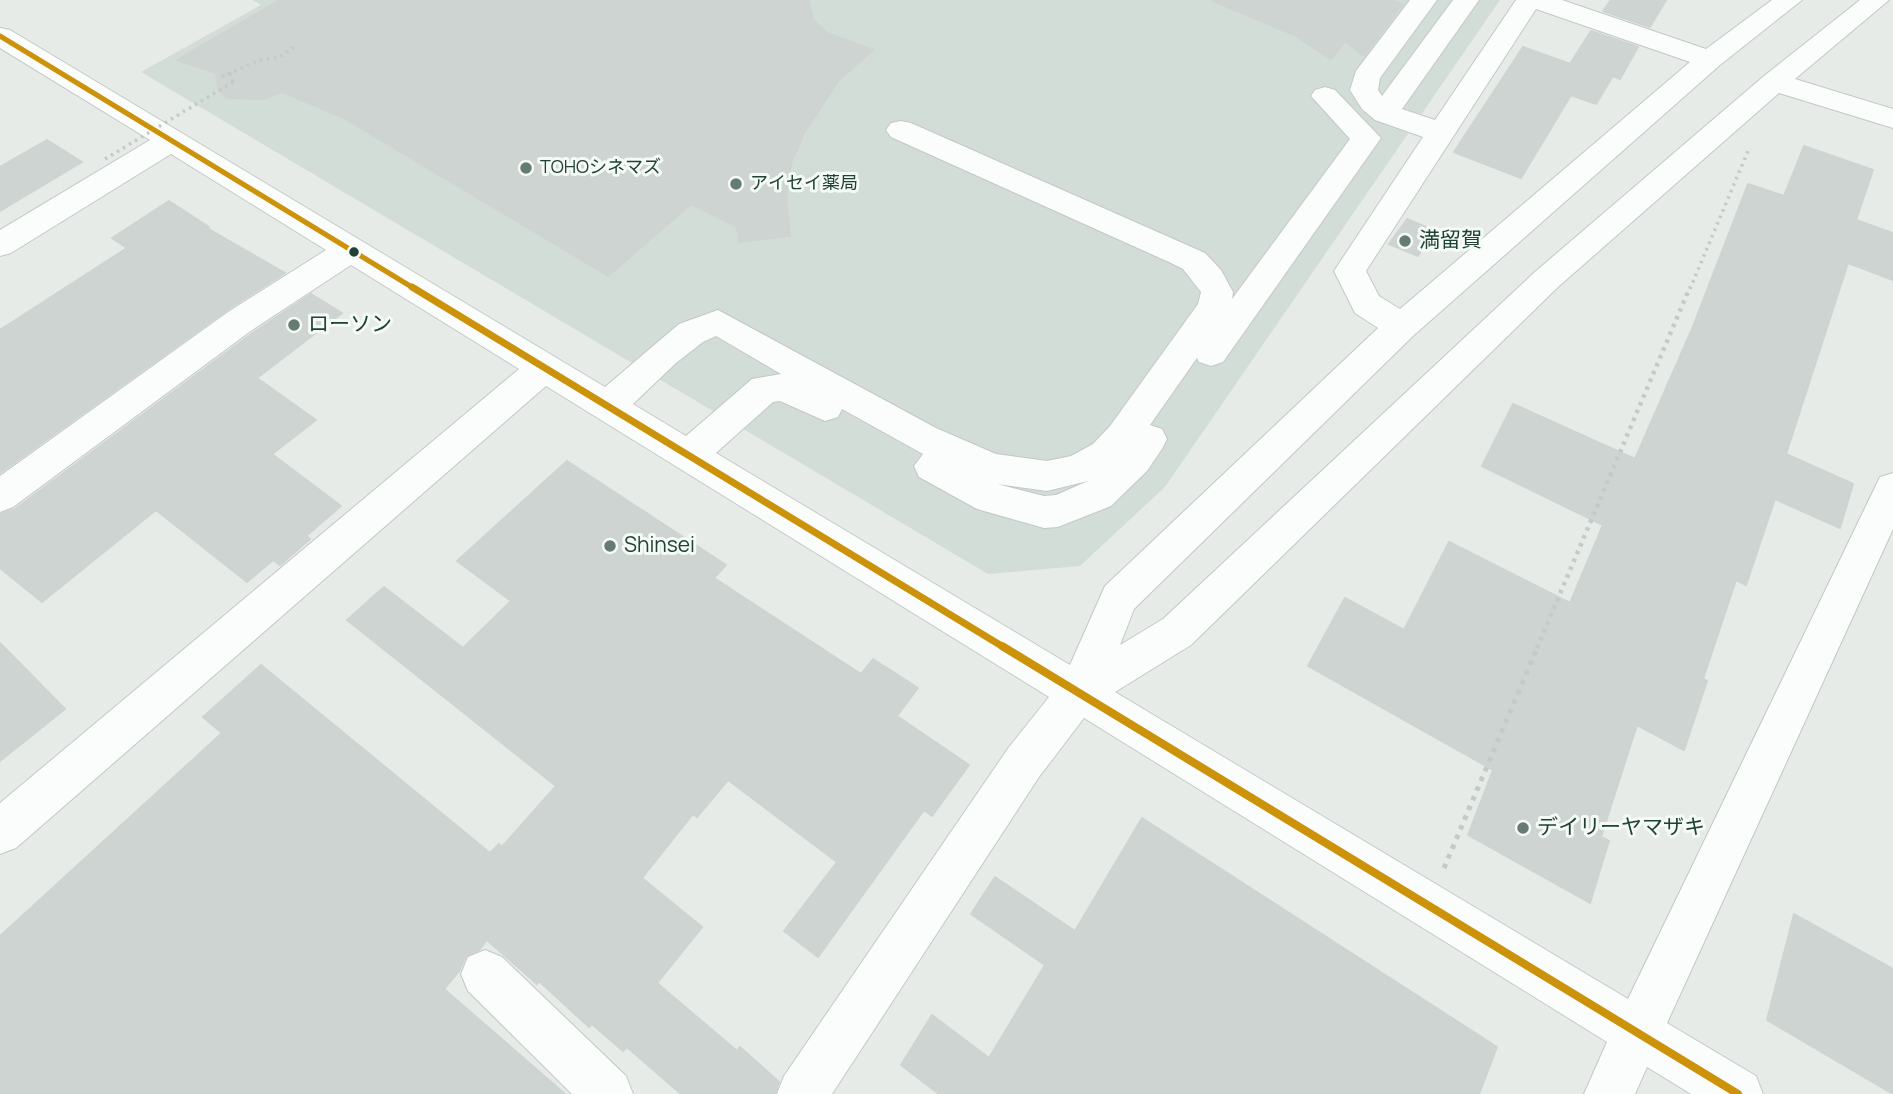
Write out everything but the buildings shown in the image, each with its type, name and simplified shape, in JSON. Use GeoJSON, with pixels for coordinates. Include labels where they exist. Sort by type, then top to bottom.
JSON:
{"type":"FeatureCollection","features":[{"type":"Feature","properties":{"kind":"street"},"geometry":{"type":"LineString","coordinates":[[1424,0],[1366,77],[1364,90],[1373,103],[1385,113],[1441,133]]}},
{"type":"Feature","properties":{"kind":"street"},"geometry":{"type":"LineString","coordinates":[[1401,327],[1367,304],[1350,271],[1441,133],[1442,81],[1466,0]]}},
{"type":"Feature","properties":{"kind":"street"},"geometry":{"type":"LineString","coordinates":[[1385,113],[1442,81],[1529,0]]}},
{"type":"Feature","properties":{"kind":"street"},"geometry":{"type":"LineString","coordinates":[[1536,0],[1710,60]]}},
{"type":"Feature","properties":{"kind":"street"},"geometry":{"type":"LineString","coordinates":[[802,1094],[1024,762],[1080,691],[1119,598],[1401,327],[1710,60],[1788,0]]}},
{"type":"Feature","properties":{"kind":"street"},"geometry":{"type":"LineString","coordinates":[[1080,691],[1177,632],[1547,279],[1774,82],[1876,0]]}},
{"type":"Feature","properties":{"kind":"street"},"geometry":{"type":"LineString","coordinates":[[0,36],[1738,1094]]}},
{"type":"Feature","properties":{"kind":"street"},"geometry":{"type":"LineString","coordinates":[[1774,82],[1893,119]]}},
{"type":"Feature","properties":{"kind":"street"},"geometry":{"type":"LineString","coordinates":[[690,454],[756,393],[784,387],[990,498],[1044,512],[1058,511],[1098,495],[1134,460],[1366,138],[1325,96]]}},
{"type":"Feature","properties":{"kind":"street"},"geometry":{"type":"LineString","coordinates":[[609,405],[664,354],[691,334],[718,321],[923,438],[992,468],[1047,476],[1079,470],[1106,454],[1123,436],[1214,307],[1217,292],[1210,278],[1194,261],[1182,255],[901,130]]}},
{"type":"Feature","properties":{"kind":"street"},"geometry":{"type":"LineString","coordinates":[[0,245],[172,140]]}},
{"type":"Feature","properties":{"kind":"street"},"geometry":{"type":"LineString","coordinates":[[0,496],[240,321],[351,249]]}},
{"type":"Feature","properties":{"kind":"street"},"geometry":{"type":"LineString","coordinates":[[0,832],[545,367]]}},
{"type":"Feature","properties":{"kind":"street"},"geometry":{"type":"LineString","coordinates":[[1609,1094],[1893,488]]}},
{"type":"Feature","properties":{"kind":"street"},"geometry":{"type":"LineString","coordinates":[[485,974],[608,1094]]}},
{"type":"Feature","properties":{"kind":"path"},"geometry":{"type":"LineString","coordinates":[[105,159],[233,82],[230,74],[223,76],[260,60],[280,57],[295,46]]}},
{"type":"Feature","properties":{"kind":"path"},"geometry":{"type":"LineString","coordinates":[[1429,905],[1748,151],[1741,147]]}},
{"type":"Feature","properties":{"kind":"shaded area"},"geometry":{"type":"Polygon","coordinates":[[[252,0],[1500,0],[1165,487],[1080,566],[988,574],[141,72],[261,5],[252,0]]]}},
{"type":"Feature","properties":{"kind":"transit line"},"geometry":{"type":"LineString","coordinates":[[0,36],[1738,1094]]}},
{"type":"Feature","properties":{"kind":"place","name":"TOHOシネマズ"},"geometry":{"type":"Point","coordinates":[526,168]}},
{"type":"Feature","properties":{"kind":"place","name":"アイセイ薬局"},"geometry":{"type":"Point","coordinates":[736,184]}},
{"type":"Feature","properties":{"kind":"place","name":"満留賀"},"geometry":{"type":"Point","coordinates":[1405,241]}},
{"type":"Feature","properties":{"kind":"place","name":"ローソン"},"geometry":{"type":"Point","coordinates":[294,325]}},
{"type":"Feature","properties":{"kind":"place","name":"Shinsei"},"geometry":{"type":"Point","coordinates":[610,546]}},
{"type":"Feature","properties":{"kind":"place","name":"デイリーヤマザキ"},"geometry":{"type":"Point","coordinates":[1523,828]}}]}
